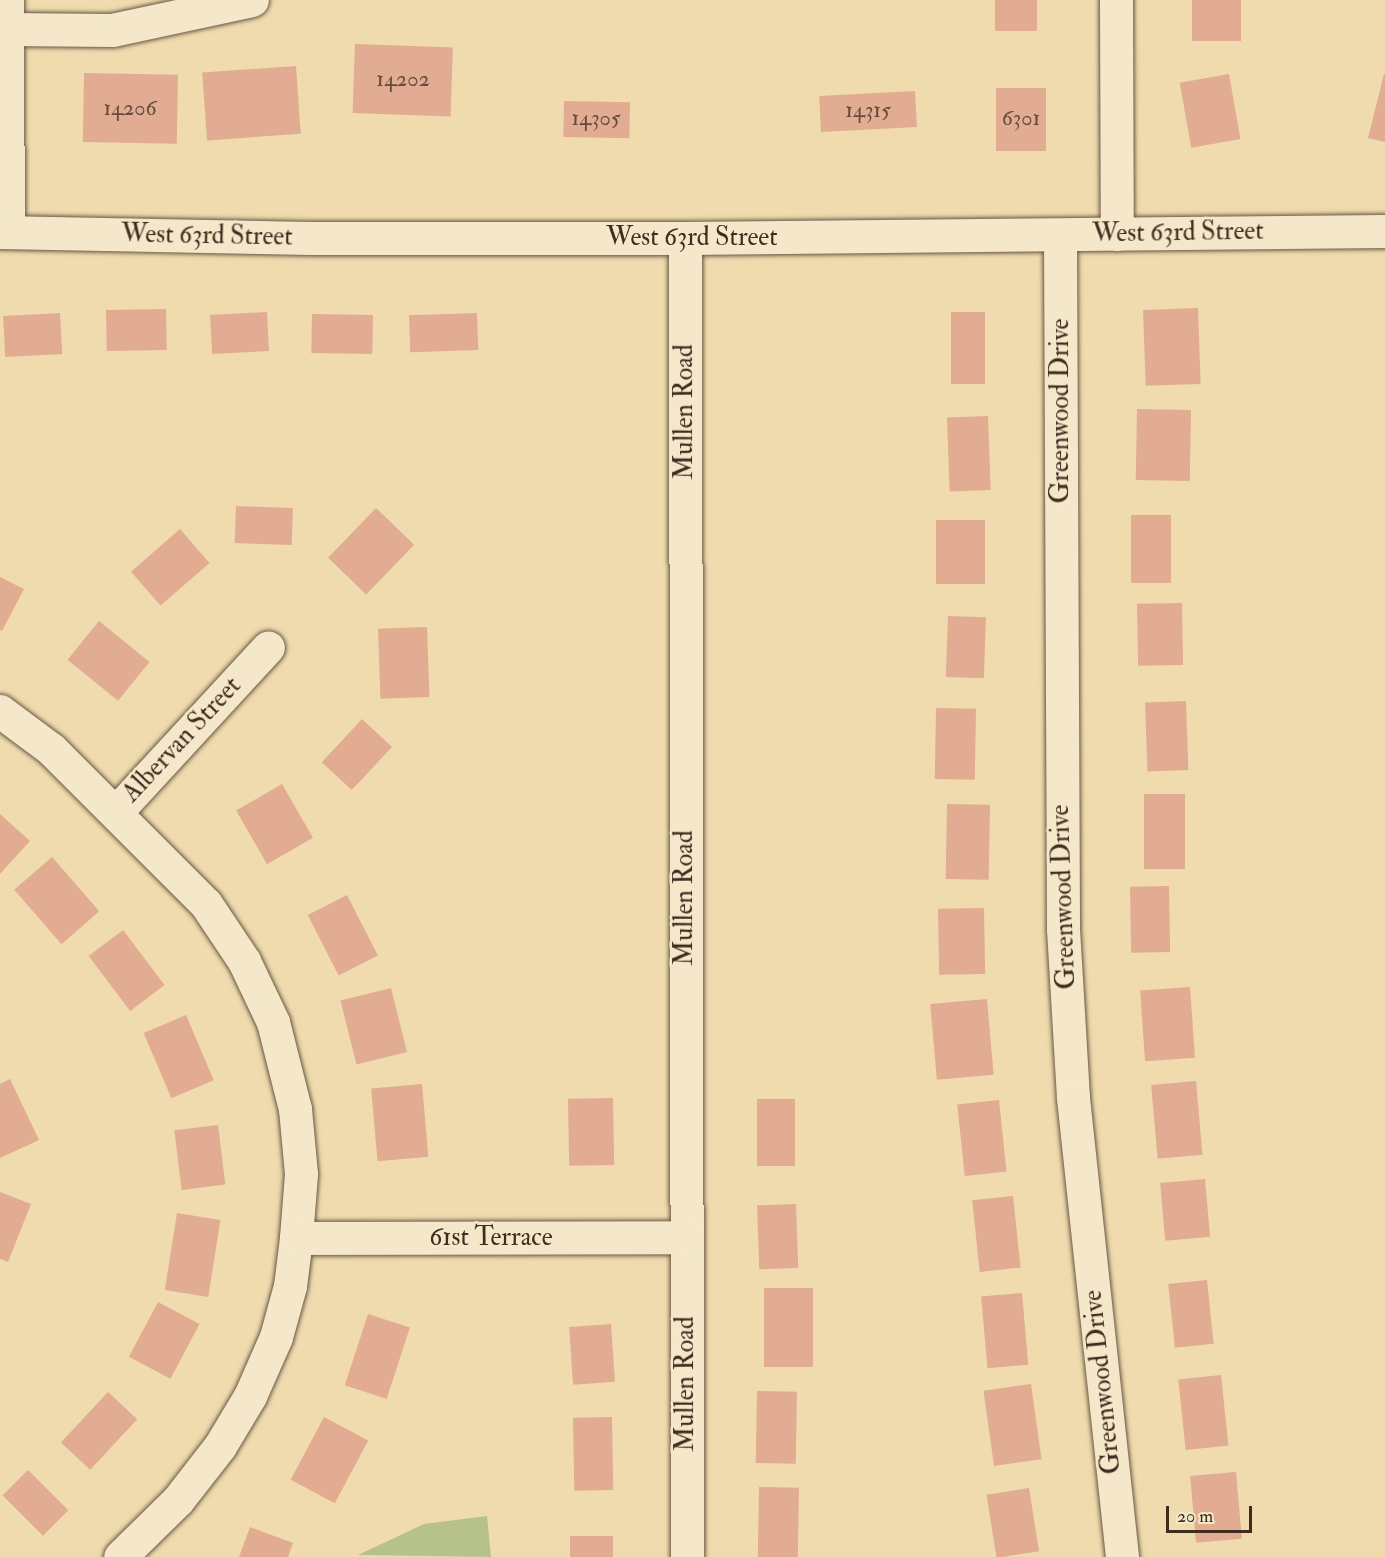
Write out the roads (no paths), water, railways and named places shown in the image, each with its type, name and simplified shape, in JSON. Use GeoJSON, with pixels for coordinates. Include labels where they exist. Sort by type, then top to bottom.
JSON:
{"type":"FeatureCollection","features":[{"type":"Feature","properties":{"kind":"street"},"geometry":{"type":"LineString","coordinates":[[4,232],[7,14],[112,30],[252,0]]}},
{"type":"Feature","properties":{"kind":"street"},"geometry":{"type":"LineString","coordinates":[[1116,0],[1117,234]]}},
{"type":"Feature","properties":{"kind":"street","name":"West 63rd Street"},"geometry":{"type":"LineString","coordinates":[[4,232],[310,238],[685,238],[1385,231]]}},
{"type":"Feature","properties":{"kind":"street","name":"Greenwood Drive"},"geometry":{"type":"LineString","coordinates":[[1060,235],[1063,929],[1073,1098],[1122,1557]]}},
{"type":"Feature","properties":{"kind":"street","name":"Mullen Road"},"geometry":{"type":"LineString","coordinates":[[685,238],[687,1557]]}},
{"type":"Feature","properties":{"kind":"street","name":"Albervan Street"},"geometry":{"type":"LineString","coordinates":[[120,1557],[178,1500],[219,1446],[250,1396],[276,1337],[290,1286],[296,1238],[300,1142],[289,1078],[273,1022],[244,961],[206,904],[116,812],[268,647]]}},
{"type":"Feature","properties":{"kind":"street"},"geometry":{"type":"LineString","coordinates":[[0,711],[51,749],[116,812]]}},
{"type":"Feature","properties":{"kind":"street","name":"61st Terrace"},"geometry":{"type":"LineString","coordinates":[[296,1238],[686,1237]]}}]}
